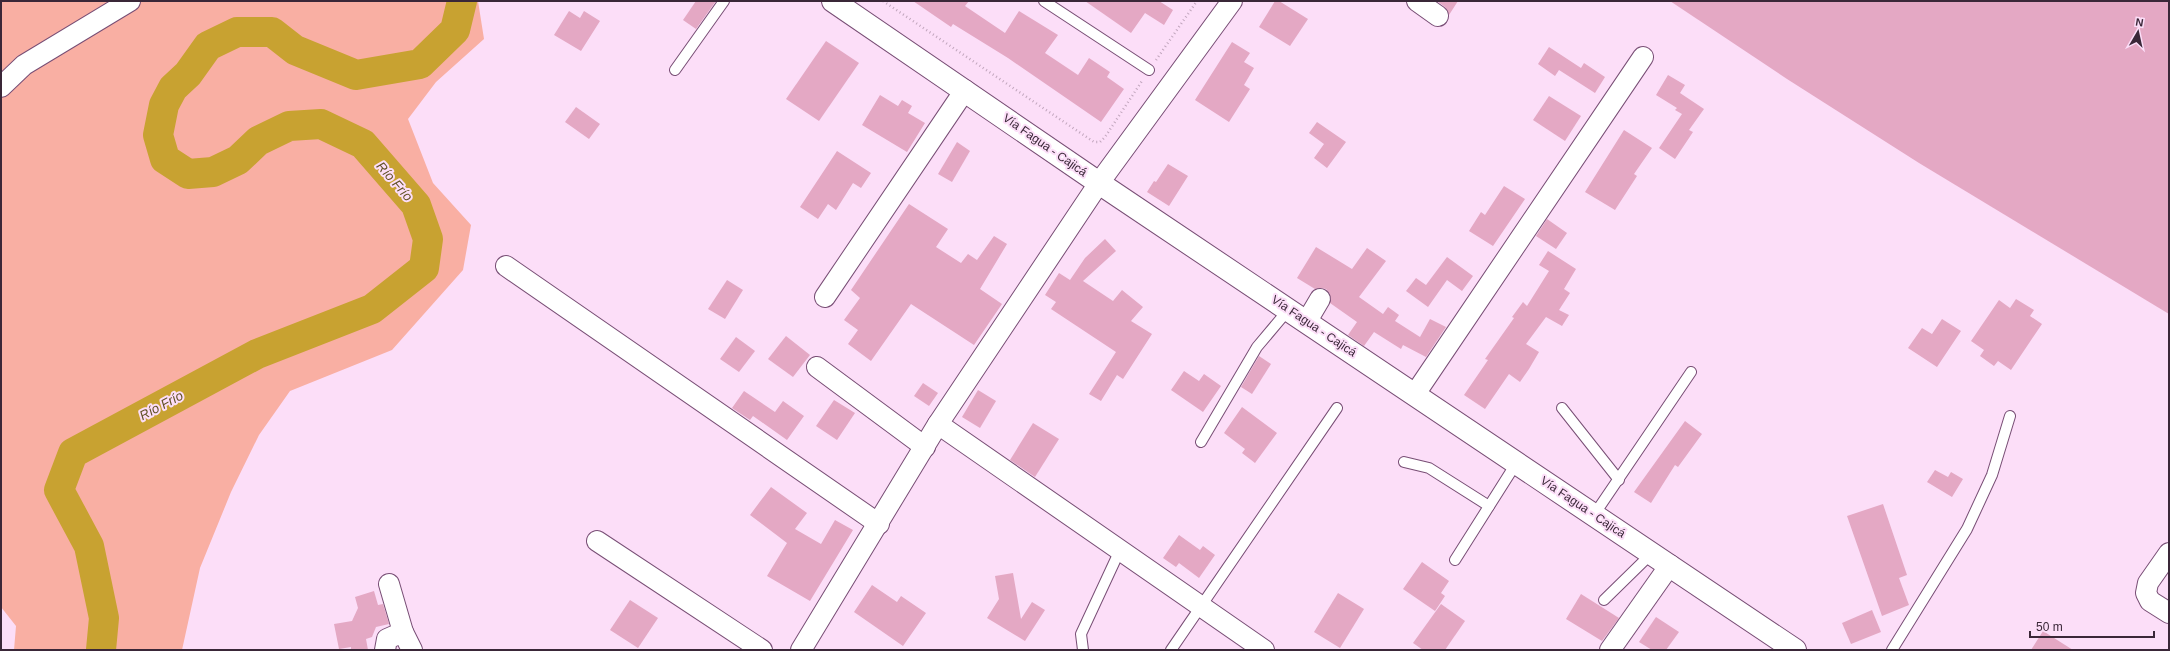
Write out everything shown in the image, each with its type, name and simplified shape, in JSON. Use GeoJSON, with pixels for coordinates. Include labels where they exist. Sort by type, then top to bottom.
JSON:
{"type":"FeatureCollection","features":[{"type":"Feature","properties":{"kind":"street"},"geometry":{"type":"LineString","coordinates":[[1,87],[24,65],[130,1]]}},
{"type":"Feature","properties":{"kind":"street","name":"Vía Fagua - Cajicá"},"geometry":{"type":"LineString","coordinates":[[833,1],[1099,182],[1518,462],[1795,650]]}},
{"type":"Feature","properties":{"kind":"street"},"geometry":{"type":"LineString","coordinates":[[801,650],[879,524],[938,424],[1099,182],[1232,1]]}},
{"type":"Feature","properties":{"kind":"street"},"geometry":{"type":"LineString","coordinates":[[1417,1],[1438,16]]}},
{"type":"Feature","properties":{"kind":"street"},"geometry":{"type":"LineString","coordinates":[[1415,394],[1643,57]]}},
{"type":"Feature","properties":{"kind":"street"},"geometry":{"type":"LineString","coordinates":[[825,297],[965,90]]}},
{"type":"Feature","properties":{"kind":"street"},"geometry":{"type":"LineString","coordinates":[[506,266],[879,524]]}},
{"type":"Feature","properties":{"kind":"street"},"geometry":{"type":"LineString","coordinates":[[1307,321],[1320,299]]}},
{"type":"Feature","properties":{"kind":"street"},"geometry":{"type":"LineString","coordinates":[[817,367],[925,447]]}},
{"type":"Feature","properties":{"kind":"street"},"geometry":{"type":"LineString","coordinates":[[938,424],[1264,650]]}},
{"type":"Feature","properties":{"kind":"street"},"geometry":{"type":"LineString","coordinates":[[597,541],[762,650]]}},
{"type":"Feature","properties":{"kind":"street"},"geometry":{"type":"LineString","coordinates":[[2169,553],[2148,583],[2146,593],[2150,601],[2169,613]]}},
{"type":"Feature","properties":{"kind":"street"},"geometry":{"type":"LineString","coordinates":[[1610,650],[1661,559]]}},
{"type":"Feature","properties":{"kind":"street"},"geometry":{"type":"LineString","coordinates":[[389,584],[403,632],[412,650]]}},
{"type":"Feature","properties":{"kind":"street"},"geometry":{"type":"LineString","coordinates":[[385,650],[387,639],[403,632]]}},
{"type":"Feature","properties":{"kind":"lane"},"geometry":{"type":"LineString","coordinates":[[675,70],[724,1]]}},
{"type":"Feature","properties":{"kind":"lane"},"geometry":{"type":"LineString","coordinates":[[1044,1],[1149,70]]}},
{"type":"Feature","properties":{"kind":"lane"},"geometry":{"type":"LineString","coordinates":[[1201,442],[1257,347],[1289,309]]}},
{"type":"Feature","properties":{"kind":"lane"},"geometry":{"type":"LineString","coordinates":[[1594,515],[1691,372]]}},
{"type":"Feature","properties":{"kind":"lane"},"geometry":{"type":"LineString","coordinates":[[1171,650],[1202,607],[1337,408]]}},
{"type":"Feature","properties":{"kind":"lane"},"geometry":{"type":"LineString","coordinates":[[1562,408],[1619,480]]}},
{"type":"Feature","properties":{"kind":"lane"},"geometry":{"type":"LineString","coordinates":[[1892,650],[1967,529],[1992,475],[2010,416]]}},
{"type":"Feature","properties":{"kind":"lane"},"geometry":{"type":"LineString","coordinates":[[1404,462],[1429,468],[1489,506]]}},
{"type":"Feature","properties":{"kind":"lane"},"geometry":{"type":"LineString","coordinates":[[1455,560],[1518,462]]}},
{"type":"Feature","properties":{"kind":"lane"},"geometry":{"type":"LineString","coordinates":[[1083,650],[1081,634],[1120,550]]}},
{"type":"Feature","properties":{"kind":"lane"},"geometry":{"type":"LineString","coordinates":[[1604,600],[1661,559]]}},
{"type":"Feature","properties":{"kind":"path"},"geometry":{"type":"LineString","coordinates":[[883,1],[1094,142],[1100,142],[1104,137],[1197,1]]}},
{"type":"Feature","properties":{"kind":"shaded area"},"geometry":{"type":"Polygon","coordinates":[[[1,1],[478,1],[484,39],[436,82],[408,119],[433,183],[471,225],[463,270],[392,350],[290,391],[259,435],[231,492],[200,568],[182,650],[14,650],[16,626],[1,607],[1,1]]]}},
{"type":"Feature","properties":{"kind":"building"},"geometry":{"type":"Polygon","coordinates":[[[696,1],[716,1],[696,29],[683,20],[696,1]]]}},
{"type":"Feature","properties":{"kind":"building"},"geometry":{"type":"Polygon","coordinates":[[[913,1],[969,1],[965,6],[1005,33],[1019,11],[1058,35],[1045,53],[1078,75],[1089,58],[1110,72],[1107,77],[1124,89],[1101,122],[1008,58],[953,24],[951,27],[913,1]]]}},
{"type":"Feature","properties":{"kind":"building"},"geometry":{"type":"Polygon","coordinates":[[[1085,1],[1159,1],[1173,10],[1164,25],[1145,13],[1131,33],[1085,1]]]}},
{"type":"Feature","properties":{"kind":"building"},"geometry":{"type":"Polygon","coordinates":[[[1275,1],[1279,1],[1308,19],[1290,46],[1259,27],[1275,1]]]}},
{"type":"Feature","properties":{"kind":"building"},"geometry":{"type":"Polygon","coordinates":[[[1437,1],[1458,1],[1449,15],[1445,7],[1437,1]]]}},
{"type":"Feature","properties":{"kind":"building"},"geometry":{"type":"Polygon","coordinates":[[[1670,1],[2169,1],[2169,314],[1919,163],[1787,79],[1670,1]]]}},
{"type":"Feature","properties":{"kind":"building"},"geometry":{"type":"Polygon","coordinates":[[[569,11],[580,18],[584,11],[600,21],[581,51],[554,35],[569,11]]]}},
{"type":"Feature","properties":{"kind":"building"},"geometry":{"type":"Polygon","coordinates":[[[826,41],[859,63],[819,121],[786,99],[826,41]]]}},
{"type":"Feature","properties":{"kind":"building"},"geometry":{"type":"Polygon","coordinates":[[[1232,42],[1250,53],[1244,62],[1254,68],[1244,85],[1250,89],[1229,122],[1195,100],[1232,42]]]}},
{"type":"Feature","properties":{"kind":"building"},"geometry":{"type":"Polygon","coordinates":[[[1549,47],[1581,68],[1584,63],[1605,77],[1595,93],[1559,70],[1555,76],[1538,64],[1549,47]]]}},
{"type":"Feature","properties":{"kind":"building"},"geometry":{"type":"Polygon","coordinates":[[[1668,75],[1685,85],[1680,93],[1704,109],[1689,130],[1693,132],[1675,159],[1659,148],[1682,114],[1675,110],[1677,108],[1656,95],[1668,75]]]}},
{"type":"Feature","properties":{"kind":"building"},"geometry":{"type":"Polygon","coordinates":[[[880,95],[898,106],[902,100],[912,106],[908,113],[925,123],[907,152],[862,125],[880,95]]]}},
{"type":"Feature","properties":{"kind":"building"},"geometry":{"type":"Polygon","coordinates":[[[1549,96],[1581,116],[1565,141],[1533,120],[1549,96]]]}},
{"type":"Feature","properties":{"kind":"building"},"geometry":{"type":"Polygon","coordinates":[[[576,107],[600,124],[589,139],[565,122],[576,107]]]}},
{"type":"Feature","properties":{"kind":"building"},"geometry":{"type":"Polygon","coordinates":[[[1317,122],[1346,142],[1327,168],[1314,158],[1324,144],[1309,133],[1317,122]]]}},
{"type":"Feature","properties":{"kind":"building"},"geometry":{"type":"Polygon","coordinates":[[[1624,130],[1652,148],[1634,174],[1637,176],[1615,210],[1585,192],[1624,130]]]}},
{"type":"Feature","properties":{"kind":"building"},"geometry":{"type":"Polygon","coordinates":[[[957,142],[970,151],[952,182],[938,174],[957,142]]]}},
{"type":"Feature","properties":{"kind":"building"},"geometry":{"type":"Polygon","coordinates":[[[837,151],[871,173],[861,188],[853,183],[836,210],[828,204],[818,219],[800,207],[837,151]]]}},
{"type":"Feature","properties":{"kind":"building"},"geometry":{"type":"Polygon","coordinates":[[[1168,164],[1188,176],[1169,206],[1147,192],[1168,164]]]}},
{"type":"Feature","properties":{"kind":"building"},"geometry":{"type":"Polygon","coordinates":[[[1504,186],[1525,199],[1493,246],[1469,231],[1481,212],[1485,215],[1504,186]]]}},
{"type":"Feature","properties":{"kind":"building"},"geometry":{"type":"Polygon","coordinates":[[[909,204],[948,229],[936,247],[961,263],[968,254],[977,260],[994,236],[1007,244],[980,289],[1002,304],[974,345],[911,304],[871,361],[848,344],[858,330],[844,320],[860,298],[851,290],[909,204]]]}},
{"type":"Feature","properties":{"kind":"building"},"geometry":{"type":"Polygon","coordinates":[[[1547,219],[1567,233],[1556,249],[1536,236],[1547,219]]]}},
{"type":"Feature","properties":{"kind":"building"},"geometry":{"type":"Polygon","coordinates":[[[1105,239],[1116,251],[1083,281],[1113,301],[1122,290],[1143,307],[1131,321],[1152,334],[1123,379],[1117,375],[1101,401],[1089,394],[1116,352],[1051,309],[1056,302],[1045,295],[1059,273],[1070,280],[1085,258],[1105,239]]]}},
{"type":"Feature","properties":{"kind":"building"},"geometry":{"type":"Polygon","coordinates":[[[1316,247],[1352,269],[1367,248],[1386,261],[1359,297],[1383,314],[1388,307],[1399,315],[1395,321],[1420,337],[1430,319],[1446,327],[1426,357],[1403,345],[1401,349],[1374,332],[1364,346],[1348,335],[1357,322],[1330,303],[1330,294],[1326,289],[1315,289],[1297,278],[1316,247]]]}},
{"type":"Feature","properties":{"kind":"building"},"geometry":{"type":"Polygon","coordinates":[[[1548,251],[1576,269],[1564,289],[1570,293],[1559,310],[1569,315],[1562,326],[1546,317],[1526,344],[1539,352],[1529,369],[1520,382],[1509,374],[1485,409],[1464,395],[1488,360],[1485,359],[1514,318],[1512,317],[1523,302],[1527,306],[1549,271],[1539,265],[1548,251]]]}},
{"type":"Feature","properties":{"kind":"building"},"geometry":{"type":"Polygon","coordinates":[[[1447,257],[1473,276],[1462,291],[1447,280],[1428,307],[1406,291],[1416,278],[1426,285],[1447,257]]]}},
{"type":"Feature","properties":{"kind":"building"},"geometry":{"type":"Polygon","coordinates":[[[727,280],[743,290],[725,319],[708,309],[727,280]]]}},
{"type":"Feature","properties":{"kind":"building"},"geometry":{"type":"Polygon","coordinates":[[[2016,299],[2034,310],[2030,316],[2042,324],[2011,370],[1998,361],[1994,366],[1980,356],[1984,350],[1971,341],[1999,300],[2010,308],[2016,299]]]}},
{"type":"Feature","properties":{"kind":"building"},"geometry":{"type":"Polygon","coordinates":[[[1942,319],[1961,331],[1937,367],[1908,348],[1922,328],[1932,334],[1942,319]]]}},
{"type":"Feature","properties":{"kind":"building"},"geometry":{"type":"Polygon","coordinates":[[[786,336],[810,355],[793,377],[768,359],[786,336]]]}},
{"type":"Feature","properties":{"kind":"building"},"geometry":{"type":"Polygon","coordinates":[[[736,337],[755,351],[739,372],[720,359],[736,337]]]}},
{"type":"Feature","properties":{"kind":"building"},"geometry":{"type":"Polygon","coordinates":[[[1259,356],[1271,364],[1252,394],[1241,387],[1259,356]]]}},
{"type":"Feature","properties":{"kind":"building"},"geometry":{"type":"Polygon","coordinates":[[[1184,371],[1199,381],[1204,374],[1221,386],[1203,412],[1171,390],[1184,371]]]}},
{"type":"Feature","properties":{"kind":"building"},"geometry":{"type":"Polygon","coordinates":[[[923,383],[938,393],[929,406],[914,396],[923,383]]]}},
{"type":"Feature","properties":{"kind":"building"},"geometry":{"type":"Polygon","coordinates":[[[978,390],[996,401],[980,428],[962,417],[978,390]]]}},
{"type":"Feature","properties":{"kind":"building"},"geometry":{"type":"Polygon","coordinates":[[[744,391],[775,412],[783,401],[804,416],[787,440],[753,416],[750,420],[732,408],[744,391]]]}},
{"type":"Feature","properties":{"kind":"building"},"geometry":{"type":"Polygon","coordinates":[[[834,400],[855,413],[837,440],[816,426],[834,400]]]}},
{"type":"Feature","properties":{"kind":"building"},"geometry":{"type":"Polygon","coordinates":[[[1242,407],[1277,433],[1255,463],[1242,453],[1245,449],[1224,433],[1242,407]]]}},
{"type":"Feature","properties":{"kind":"building"},"geometry":{"type":"Polygon","coordinates":[[[1685,421],[1702,434],[1678,467],[1675,465],[1651,503],[1634,492],[1685,421]]]}},
{"type":"Feature","properties":{"kind":"building"},"geometry":{"type":"Polygon","coordinates":[[[1033,423],[1059,439],[1035,477],[1010,460],[1033,423]]]}},
{"type":"Feature","properties":{"kind":"building"},"geometry":{"type":"Polygon","coordinates":[[[1935,470],[1948,477],[1951,472],[1963,479],[1952,497],[1927,482],[1935,470]]]}},
{"type":"Feature","properties":{"kind":"building"},"geometry":{"type":"Polygon","coordinates":[[[771,487],[807,513],[795,529],[821,544],[835,520],[853,530],[810,601],[767,576],[787,543],[750,515],[771,487]]]}},
{"type":"Feature","properties":{"kind":"building"},"geometry":{"type":"Polygon","coordinates":[[[1883,504],[1907,575],[1899,578],[1909,605],[1882,616],[1847,516],[1883,504]]]}},
{"type":"Feature","properties":{"kind":"building"},"geometry":{"type":"Polygon","coordinates":[[[1179,535],[1200,550],[1203,546],[1215,555],[1199,578],[1179,563],[1176,567],[1163,558],[1179,535]]]}},
{"type":"Feature","properties":{"kind":"building"},"geometry":{"type":"Polygon","coordinates":[[[1422,562],[1449,581],[1441,593],[1445,596],[1435,611],[1403,589],[1422,562]]]}},
{"type":"Feature","properties":{"kind":"building"},"geometry":{"type":"Polygon","coordinates":[[[1013,573],[1021,619],[1032,602],[1045,610],[1025,641],[987,618],[999,599],[995,576],[1013,573]]]}},
{"type":"Feature","properties":{"kind":"building"},"geometry":{"type":"Polygon","coordinates":[[[872,585],[897,602],[901,596],[926,613],[903,646],[854,612],[872,585]]]}},
{"type":"Feature","properties":{"kind":"building"},"geometry":{"type":"Polygon","coordinates":[[[374,591],[378,605],[383,604],[389,624],[376,627],[372,637],[366,639],[368,650],[351,650],[351,647],[339,649],[334,624],[352,621],[358,608],[355,597],[374,591]]]}},
{"type":"Feature","properties":{"kind":"building"},"geometry":{"type":"Polygon","coordinates":[[[1338,593],[1364,609],[1340,648],[1314,632],[1338,593]]]}},
{"type":"Feature","properties":{"kind":"building"},"geometry":{"type":"Polygon","coordinates":[[[1581,594],[1619,618],[1602,641],[1566,619],[1581,594]]]}},
{"type":"Feature","properties":{"kind":"building"},"geometry":{"type":"Polygon","coordinates":[[[630,600],[658,618],[638,648],[610,630],[630,600]]]}},
{"type":"Feature","properties":{"kind":"building"},"geometry":{"type":"Polygon","coordinates":[[[1441,604],[1465,621],[1445,650],[1423,650],[1413,643],[1441,604]]]}},
{"type":"Feature","properties":{"kind":"building"},"geometry":{"type":"Polygon","coordinates":[[[1872,610],[1881,632],[1851,644],[1842,623],[1872,610]]]}},
{"type":"Feature","properties":{"kind":"building"},"geometry":{"type":"Polygon","coordinates":[[[1656,617],[1679,632],[1666,650],[1652,650],[1639,642],[1656,617]]]}},
{"type":"Feature","properties":{"kind":"building"},"geometry":{"type":"Polygon","coordinates":[[[2043,631],[2073,650],[2031,650],[2043,631]]]}},
{"type":"Feature","properties":{"kind":"waterway","name":"Río Frío"},"geometry":{"type":"LineString","coordinates":[[101,650],[104,618],[89,546],[59,490],[73,453],[257,354],[372,309],[424,268],[428,239],[416,205],[363,144],[321,124],[289,126],[258,141],[238,160],[213,172],[188,174],[165,159],[158,135],[164,105],[173,88],[188,74],[208,46],[237,32],[272,32],[295,50],[356,75],[420,64],[455,30],[462,1]]}}]}
